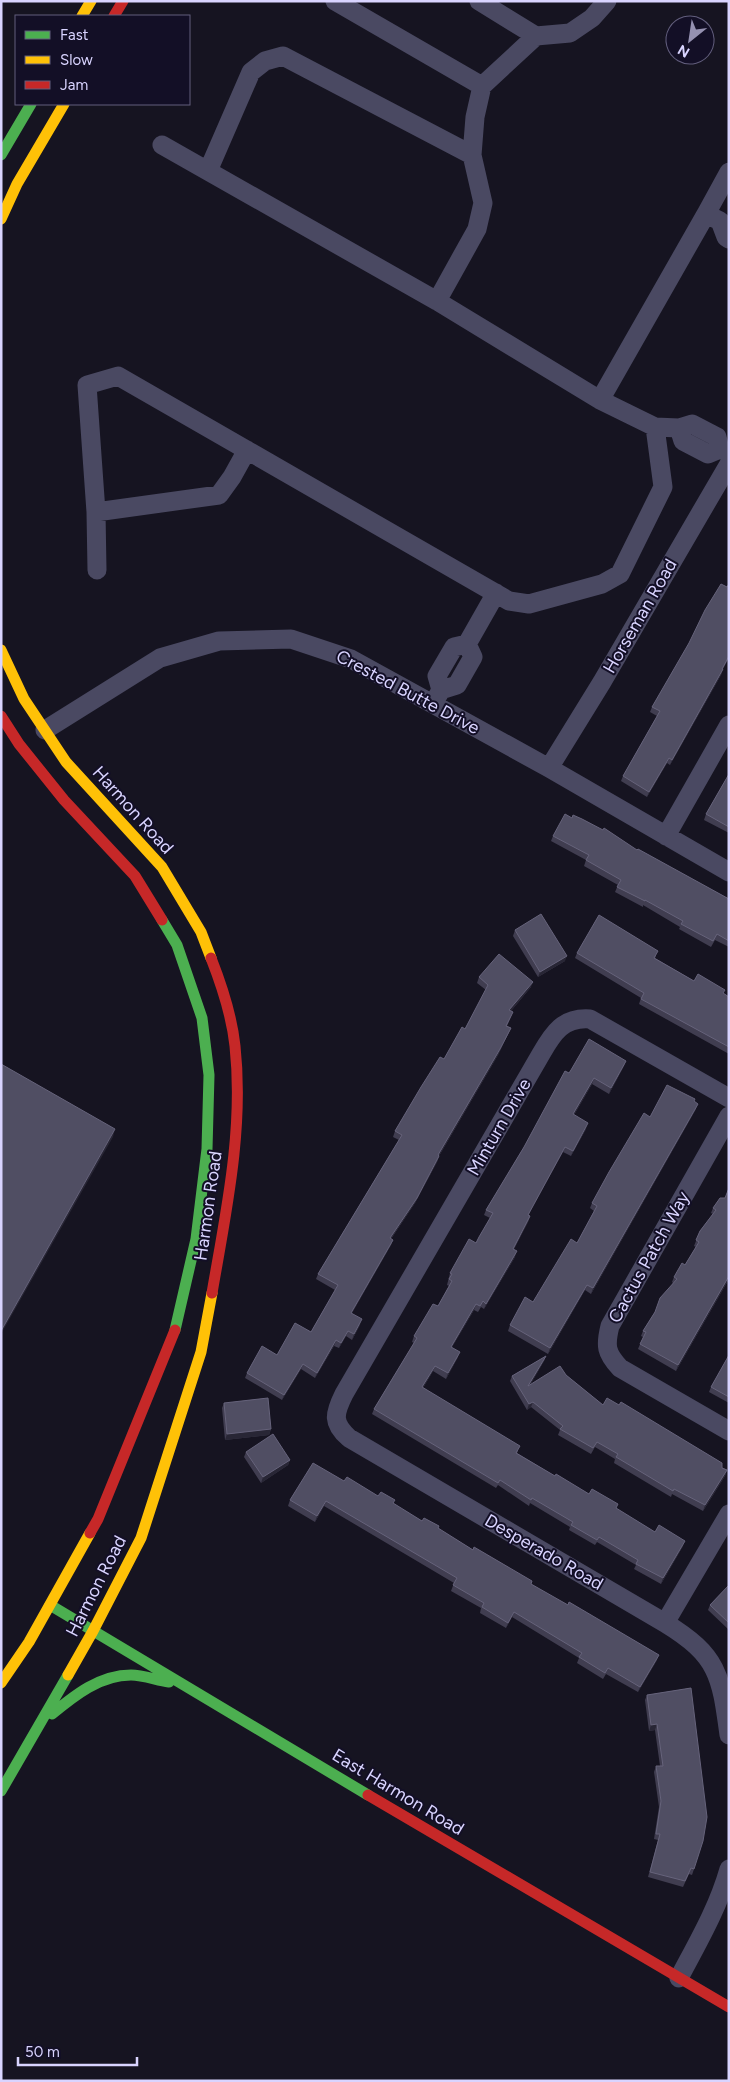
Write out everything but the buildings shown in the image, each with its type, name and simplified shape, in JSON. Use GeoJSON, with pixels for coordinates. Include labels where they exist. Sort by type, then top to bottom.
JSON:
{"type":"FeatureCollection","features":[{"type":"Feature","properties":{"kind":"street"},"geometry":{"type":"LineString","coordinates":[[83,15],[91,1]]}},
{"type":"Feature","properties":{"kind":"street"},"geometry":{"type":"LineString","coordinates":[[115,15],[122,1]]}},
{"type":"Feature","properties":{"kind":"street"},"geometry":{"type":"LineString","coordinates":[[335,1],[482,86]]}},
{"type":"Feature","properties":{"kind":"street"},"geometry":{"type":"LineString","coordinates":[[479,1],[536,36],[570,33],[592,18],[607,1]]}},
{"type":"Feature","properties":{"kind":"street"},"geometry":{"type":"LineString","coordinates":[[437,301],[477,229],[483,203],[472,156],[475,117],[482,86],[536,36]]}},
{"type":"Feature","properties":{"kind":"street"},"geometry":{"type":"LineString","coordinates":[[208,171],[251,72],[265,62],[283,56],[472,156]]}},
{"type":"Feature","properties":{"kind":"street"},"geometry":{"type":"LineString","coordinates":[[1,155],[30,105]]}},
{"type":"Feature","properties":{"kind":"street"},"geometry":{"type":"LineString","coordinates":[[1,219],[17,184],[63,105]]}},
{"type":"Feature","properties":{"kind":"street"},"geometry":{"type":"LineString","coordinates":[[162,145],[437,301],[600,400],[655,427],[679,428],[692,424],[717,437],[726,455]]}},
{"type":"Feature","properties":{"kind":"street"},"geometry":{"type":"LineString","coordinates":[[600,400],[718,218],[729,172]]}},
{"type":"Feature","properties":{"kind":"street"},"geometry":{"type":"LineString","coordinates":[[718,218],[726,237],[729,239]]}},
{"type":"Feature","properties":{"kind":"street"},"geometry":{"type":"LineString","coordinates":[[97,570],[96,512],[87,385],[118,376],[509,601],[529,604],[602,584],[620,574],[663,488],[655,427]]}},
{"type":"Feature","properties":{"kind":"street"},"geometry":{"type":"LineString","coordinates":[[96,512],[219,495],[232,477],[247,450]]}},
{"type":"Feature","properties":{"kind":"street","name":"Horseman Road"},"geometry":{"type":"LineString","coordinates":[[549,768],[602,682],[726,455]]}},
{"type":"Feature","properties":{"kind":"street"},"geometry":{"type":"LineString","coordinates":[[437,697],[437,676],[454,647],[468,644],[496,593]]}},
{"type":"Feature","properties":{"kind":"street","name":"Crested Butte Drive"},"geometry":{"type":"LineString","coordinates":[[45,730],[160,658],[219,641],[291,639],[351,658],[437,697],[549,768],[729,872]]}},
{"type":"Feature","properties":{"kind":"street","name":"Harmon Road"},"geometry":{"type":"LineString","coordinates":[[1,650],[24,699],[66,762],[162,867],[201,932],[222,988],[235,1045],[238,1107],[229,1194],[201,1352],[141,1538],[93,1631],[1,1791]]}},
{"type":"Feature","properties":{"kind":"street","name":"Harmon Road"},"geometry":{"type":"LineString","coordinates":[[1,716],[19,744],[64,800],[135,876],[178,945],[202,1018],[209,1075],[207,1150],[196,1239],[176,1328],[98,1519],[50,1605],[1,1683]]}},
{"type":"Feature","properties":{"kind":"street"},"geometry":{"type":"LineString","coordinates":[[666,836],[729,725]]}},
{"type":"Feature","properties":{"kind":"street","name":"Minturn Drive"},"geometry":{"type":"LineString","coordinates":[[344,1394],[552,1035],[564,1024],[577,1018],[590,1019],[729,1098]]}},
{"type":"Feature","properties":{"kind":"street","name":"Cactus Patch Way"},"geometry":{"type":"LineString","coordinates":[[729,1116],[610,1326],[606,1341],[610,1356],[620,1368],[729,1431]]}},
{"type":"Feature","properties":{"kind":"street","name":"Desperado Road"},"geometry":{"type":"LineString","coordinates":[[344,1394],[338,1406],[336,1418],[339,1429],[349,1438],[665,1623],[697,1646],[717,1673],[723,1691],[729,1735]]}},
{"type":"Feature","properties":{"kind":"street"},"geometry":{"type":"LineString","coordinates":[[665,1623],[729,1514]]}},
{"type":"Feature","properties":{"kind":"street","name":"East Harmon Road"},"geometry":{"type":"LineString","coordinates":[[50,1605],[729,2007]]}},
{"type":"Feature","properties":{"kind":"street"},"geometry":{"type":"LineString","coordinates":[[40,1724],[79,1692],[108,1679],[130,1675],[184,1684]]}},
{"type":"Feature","properties":{"kind":"street"},"geometry":{"type":"LineString","coordinates":[[679,1978],[708,1923],[729,1869]]}},
{"type":"Feature","properties":{"kind":"traffic: fast"},"geometry":{"type":"LineString","coordinates":[[1,155],[30,105]]}},
{"type":"Feature","properties":{"kind":"traffic: fast"},"geometry":{"type":"LineString","coordinates":[[162,920],[177,945],[202,1018],[209,1075],[207,1149],[196,1239],[175,1330]]}},
{"type":"Feature","properties":{"kind":"traffic: fast"},"geometry":{"type":"LineString","coordinates":[[50,1605],[368,1795]]}},
{"type":"Feature","properties":{"kind":"traffic: fast"},"geometry":{"type":"LineString","coordinates":[[1,1791],[68,1675]]}},
{"type":"Feature","properties":{"kind":"traffic: fast"},"geometry":{"type":"LineString","coordinates":[[52,1714],[88,1687],[109,1678],[136,1675],[169,1682]]}},
{"type":"Feature","properties":{"kind":"traffic: slow"},"geometry":{"type":"LineString","coordinates":[[83,15],[91,1]]}},
{"type":"Feature","properties":{"kind":"traffic: slow"},"geometry":{"type":"LineString","coordinates":[[1,219],[17,184],[63,105]]}},
{"type":"Feature","properties":{"kind":"traffic: slow"},"geometry":{"type":"LineString","coordinates":[[1,650],[24,699],[66,762],[162,867],[201,932],[211,958]]}},
{"type":"Feature","properties":{"kind":"traffic: slow"},"geometry":{"type":"LineString","coordinates":[[68,1675],[141,1538],[201,1352],[212,1293]]}},
{"type":"Feature","properties":{"kind":"traffic: slow"},"geometry":{"type":"LineString","coordinates":[[1,1683],[29,1642],[90,1533]]}},
{"type":"Feature","properties":{"kind":"traffic: jam"},"geometry":{"type":"LineString","coordinates":[[115,15],[123,1]]}},
{"type":"Feature","properties":{"kind":"traffic: jam"},"geometry":{"type":"LineString","coordinates":[[1,716],[19,744],[64,800],[135,876],[162,920]]}},
{"type":"Feature","properties":{"kind":"traffic: jam"},"geometry":{"type":"LineString","coordinates":[[211,958],[232,1024],[237,1077],[237,1108],[232,1170],[212,1293]]}},
{"type":"Feature","properties":{"kind":"traffic: jam"},"geometry":{"type":"LineString","coordinates":[[90,1533],[98,1519],[175,1330]]}},
{"type":"Feature","properties":{"kind":"traffic: jam"},"geometry":{"type":"LineString","coordinates":[[368,1795],[729,2007]]}}]}
